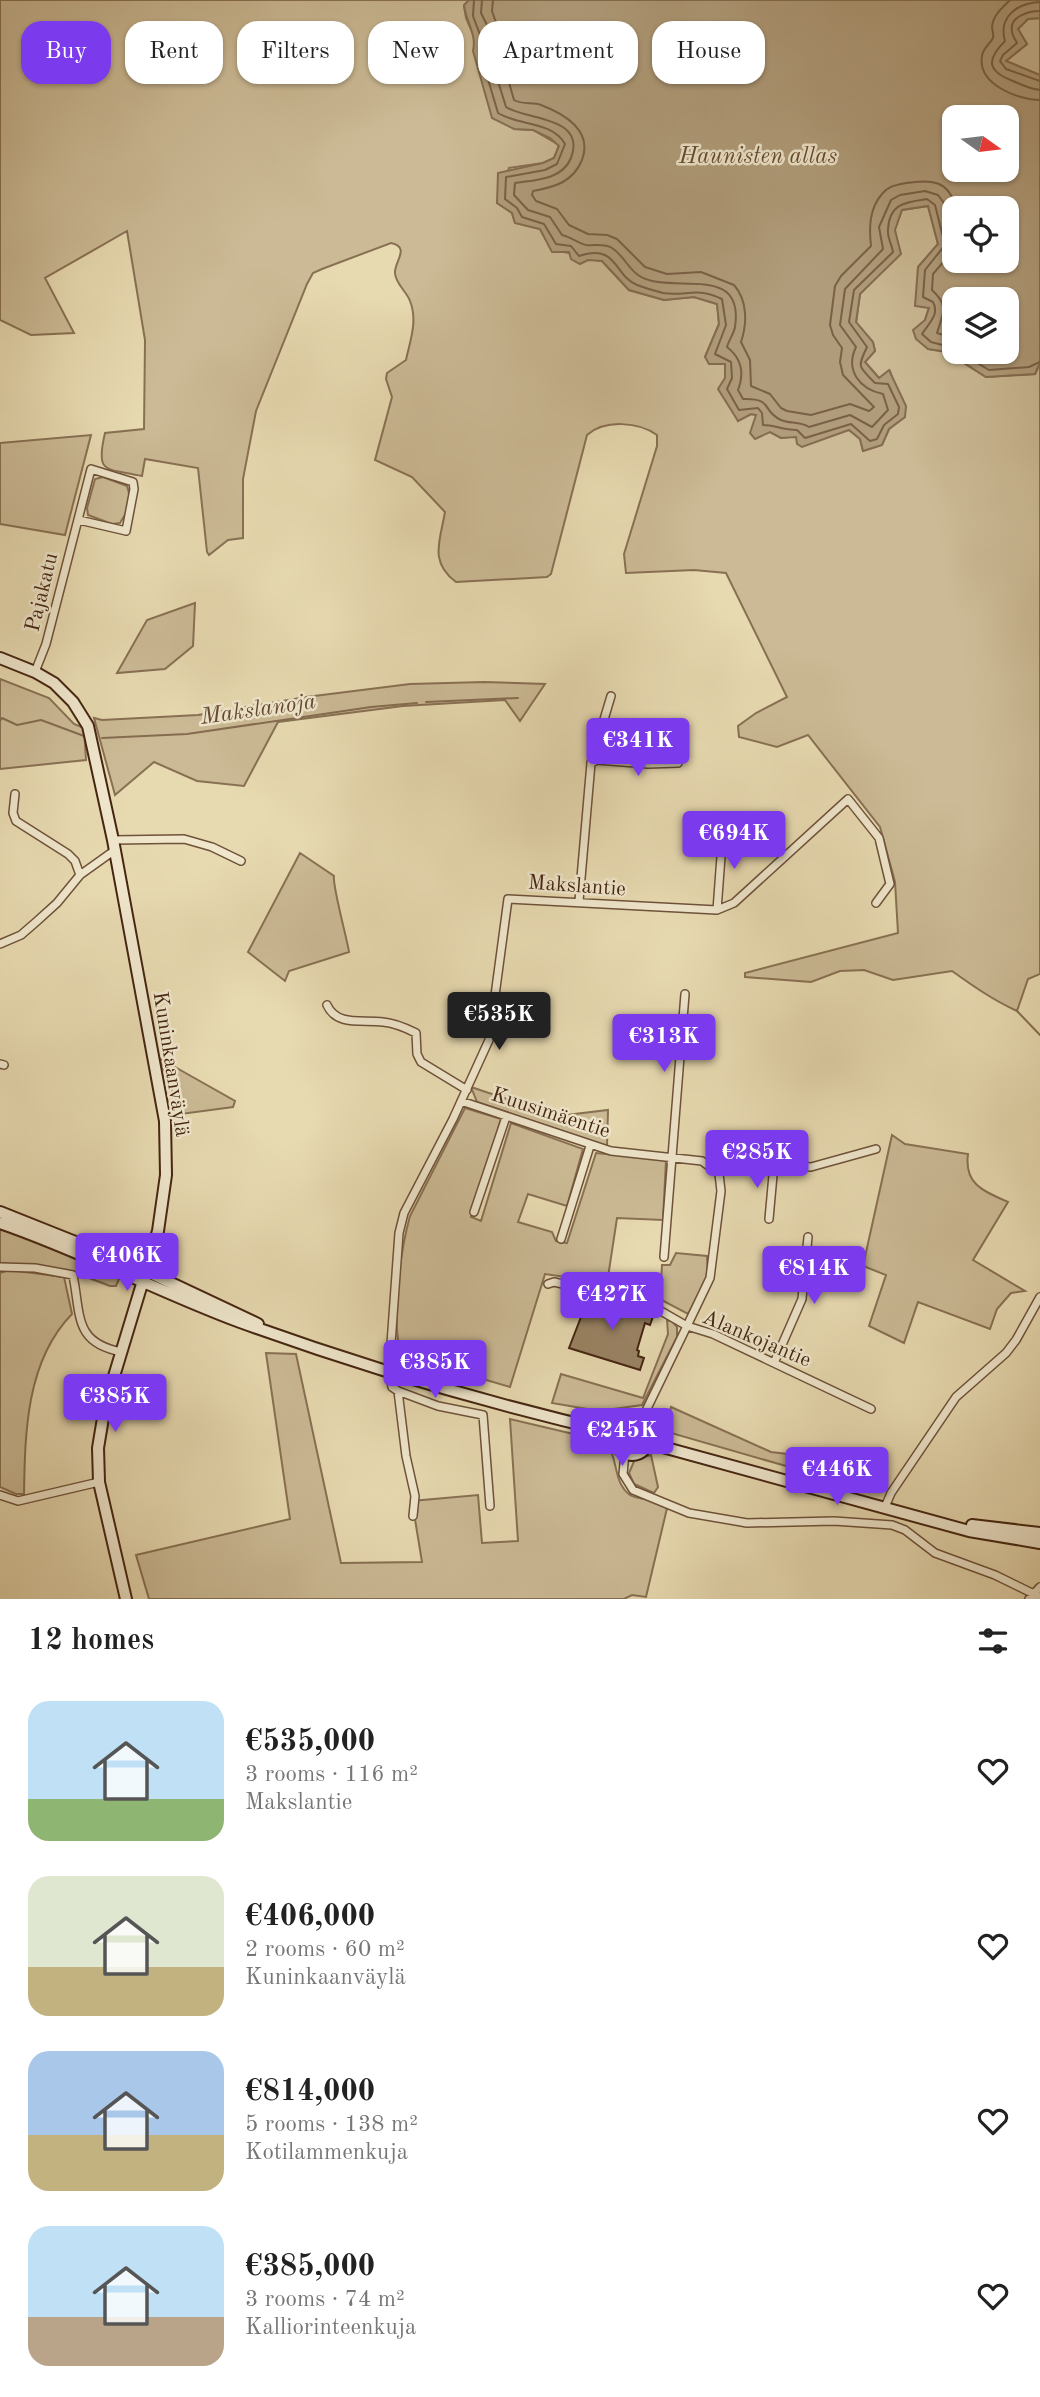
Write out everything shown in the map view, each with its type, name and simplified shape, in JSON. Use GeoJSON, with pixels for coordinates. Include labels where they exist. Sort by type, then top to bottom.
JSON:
{"type":"FeatureCollection","features":[{"type":"Feature","properties":{"kind":"main road","name":"Kuninkaanväylä"},"geometry":{"type":"LineString","coordinates":[[0,658],[35,672],[66,695],[88,726],[114,845],[165,1121],[168,1158],[166,1188],[144,1283],[100,1432],[99,1482],[126,1599]]}},
{"type":"Feature","properties":{"kind":"main road"},"geometry":{"type":"LineString","coordinates":[[0,1212],[147,1271],[246,1316],[266,1329]]}},
{"type":"Feature","properties":{"kind":"main road"},"geometry":{"type":"LineString","coordinates":[[0,1223],[243,1322],[389,1371],[616,1433]]}},
{"type":"Feature","properties":{"kind":"main road"},"geometry":{"type":"LineString","coordinates":[[640,1423],[649,1434],[648,1443],[641,1452],[625,1453],[616,1442],[616,1433],[623,1424],[640,1423]]}},
{"type":"Feature","properties":{"kind":"main road"},"geometry":{"type":"LineString","coordinates":[[648,1443],[969,1531],[1040,1543]]}},
{"type":"Feature","properties":{"kind":"main road"},"geometry":{"type":"LineString","coordinates":[[942,1522],[1040,1533]]}},
{"type":"Feature","properties":{"kind":"street","name":"Pajakatu"},"geometry":{"type":"LineString","coordinates":[[35,672],[46,644],[90,469],[133,482],[134,489],[125,531],[79,520]]}},
{"type":"Feature","properties":{"kind":"street"},"geometry":{"type":"LineString","coordinates":[[579,901],[592,763],[611,696]]}},
{"type":"Feature","properties":{"kind":"street"},"geometry":{"type":"LineString","coordinates":[[592,763],[597,760],[648,764],[678,763]]}},
{"type":"Feature","properties":{"kind":"street"},"geometry":{"type":"LineString","coordinates":[[15,794],[13,813],[16,821],[68,854],[75,861],[80,874]]}},
{"type":"Feature","properties":{"kind":"street"},"geometry":{"type":"LineString","coordinates":[[723,830],[717,910],[734,903],[848,799],[879,838],[890,884],[876,903]]}},
{"type":"Feature","properties":{"kind":"street"},"geometry":{"type":"LineString","coordinates":[[0,944],[21,934],[36,922],[57,903],[80,874],[114,845],[184,839],[212,847],[241,861]]}},
{"type":"Feature","properties":{"kind":"street","name":"Makslantie"},"geometry":{"type":"LineString","coordinates":[[389,1371],[396,1251],[404,1213],[467,1090],[489,1040],[508,899],[579,901],[656,909],[717,910]]}},
{"type":"Feature","properties":{"kind":"street"},"geometry":{"type":"LineString","coordinates":[[664,1256],[685,994]]}},
{"type":"Feature","properties":{"kind":"street"},"geometry":{"type":"LineString","coordinates":[[327,1005],[331,1015],[340,1019],[387,1022],[416,1033],[417,1054],[421,1062],[467,1090]]}},
{"type":"Feature","properties":{"kind":"street","name":"Kuusimäentie"},"geometry":{"type":"LineString","coordinates":[[461,1101],[590,1146],[611,1151],[702,1161],[716,1169]]}},
{"type":"Feature","properties":{"kind":"street"},"geometry":{"type":"LineString","coordinates":[[474,1212],[506,1117]]}},
{"type":"Feature","properties":{"kind":"street"},"geometry":{"type":"LineString","coordinates":[[561,1239],[590,1146]]}},
{"type":"Feature","properties":{"kind":"street"},"geometry":{"type":"LineString","coordinates":[[548,1284],[554,1282],[647,1303],[687,1326],[710,1278],[721,1191],[716,1169],[742,1162],[811,1167],[876,1149]]}},
{"type":"Feature","properties":{"kind":"street"},"geometry":{"type":"LineString","coordinates":[[769,1219],[774,1164]]}},
{"type":"Feature","properties":{"kind":"street"},"geometry":{"type":"LineString","coordinates":[[774,1363],[802,1299],[808,1237]]}},
{"type":"Feature","properties":{"kind":"street"},"geometry":{"type":"LineString","coordinates":[[0,1267],[34,1268],[73,1275],[80,1315],[88,1338],[99,1346],[122,1352]]}},
{"type":"Feature","properties":{"kind":"street"},"geometry":{"type":"LineString","coordinates":[[885,1507],[891,1493],[951,1404],[968,1385],[1006,1353],[1040,1297]]}},
{"type":"Feature","properties":{"kind":"street","name":"Alankojantie"},"geometry":{"type":"LineString","coordinates":[[640,1423],[687,1326],[713,1334],[871,1409]]}},
{"type":"Feature","properties":{"kind":"street"},"geometry":{"type":"LineString","coordinates":[[389,1371],[392,1387],[398,1391],[438,1406],[483,1415],[490,1506]]}},
{"type":"Feature","properties":{"kind":"street"},"geometry":{"type":"LineString","coordinates":[[398,1391],[405,1456],[415,1496],[413,1516]]}},
{"type":"Feature","properties":{"kind":"street"},"geometry":{"type":"LineString","coordinates":[[625,1453],[623,1474],[633,1490],[689,1514],[747,1523],[834,1521],[892,1525],[905,1530],[935,1553],[1026,1588],[1035,1597],[1040,1587]]}},
{"type":"Feature","properties":{"kind":"street"},"geometry":{"type":"LineString","coordinates":[[0,1496],[27,1500],[99,1482]]}},
{"type":"Feature","properties":{"kind":"shaded area"},"geometry":{"type":"Polygon","coordinates":[[[0,0],[469,0],[464,6],[478,46],[478,84],[495,84],[514,129],[533,130],[559,145],[554,158],[543,163],[509,168],[497,203],[512,213],[515,223],[540,229],[552,251],[602,261],[629,290],[664,300],[694,297],[717,304],[719,324],[705,357],[725,364],[725,378],[738,421],[751,414],[756,415],[770,432],[781,438],[849,430],[860,439],[863,451],[882,445],[889,429],[905,417],[890,371],[879,378],[865,362],[875,351],[873,343],[856,323],[860,294],[877,276],[902,210],[928,206],[938,244],[918,267],[929,307],[925,320],[928,349],[942,351],[942,364],[965,364],[986,377],[1035,374],[1040,363],[1040,974],[1028,979],[1017,1011],[952,971],[893,980],[864,970],[840,971],[811,982],[745,977],[745,973],[898,933],[895,882],[880,827],[808,735],[777,747],[739,737],[738,726],[787,697],[726,573],[694,570],[626,573],[624,554],[657,446],[657,435],[641,427],[622,424],[603,426],[587,435],[551,574],[547,577],[456,582],[442,567],[438,550],[445,512],[412,477],[375,460],[392,397],[386,379],[387,373],[406,360],[413,323],[410,301],[396,277],[395,269],[401,251],[397,245],[391,243],[313,273],[256,411],[243,479],[243,538],[228,540],[209,555],[198,468],[145,459],[142,476],[112,470],[103,463],[105,433],[144,429],[145,340],[127,231],[45,278],[74,333],[31,335],[0,320],[0,0]]]}},
{"type":"Feature","properties":{"kind":"shaded area"},"geometry":{"type":"Polygon","coordinates":[[[1040,18],[1040,75],[1006,61],[1027,44],[1018,29],[1028,19],[1040,18]]]}},
{"type":"Feature","properties":{"kind":"shaded area"},"geometry":{"type":"Polygon","coordinates":[[[91,435],[65,535],[0,524],[0,443],[91,435]]]}},
{"type":"Feature","properties":{"kind":"shaded area"},"geometry":{"type":"Polygon","coordinates":[[[103,477],[127,486],[128,505],[120,523],[112,524],[88,515],[87,508],[95,479],[103,477]]]}},
{"type":"Feature","properties":{"kind":"shaded area"},"geometry":{"type":"Polygon","coordinates":[[[195,603],[193,646],[165,669],[117,673],[147,620],[195,603]]]}},
{"type":"Feature","properties":{"kind":"shaded area"},"geometry":{"type":"Polygon","coordinates":[[[0,679],[49,698],[74,724],[84,728],[86,760],[0,769],[0,679]]]}},
{"type":"Feature","properties":{"kind":"shaded area"},"geometry":{"type":"Polygon","coordinates":[[[410,684],[545,684],[520,721],[505,700],[403,706],[278,722],[244,786],[197,781],[154,762],[115,795],[94,718],[102,720],[198,715],[306,697],[410,684]]]}},
{"type":"Feature","properties":{"kind":"shaded area"},"geometry":{"type":"Polygon","coordinates":[[[300,853],[334,876],[349,952],[289,971],[285,981],[248,952],[300,853]]]}},
{"type":"Feature","properties":{"kind":"shaded area"},"geometry":{"type":"Polygon","coordinates":[[[159,1058],[235,1101],[233,1107],[181,1114],[159,1058]]]}},
{"type":"Feature","properties":{"kind":"shaded area"},"geometry":{"type":"Polygon","coordinates":[[[471,1087],[558,1116],[608,1110],[607,1146],[477,1102],[471,1087]]]}},
{"type":"Feature","properties":{"kind":"shaded area"},"geometry":{"type":"Polygon","coordinates":[[[465,1108],[501,1119],[471,1217],[481,1221],[511,1123],[583,1149],[567,1206],[528,1194],[518,1222],[552,1232],[556,1241],[567,1243],[596,1153],[666,1160],[663,1220],[617,1218],[608,1277],[661,1281],[662,1265],[670,1265],[676,1253],[707,1256],[708,1277],[688,1314],[637,1287],[545,1274],[510,1387],[401,1355],[397,1323],[398,1286],[410,1216],[465,1108]]]}},
{"type":"Feature","properties":{"kind":"shaded area"},"geometry":{"type":"Polygon","coordinates":[[[892,1135],[905,1144],[968,1154],[969,1173],[977,1185],[1008,1202],[973,1260],[1025,1291],[1011,1293],[997,1309],[990,1329],[918,1302],[904,1343],[869,1326],[886,1275],[863,1266],[892,1135]]]}},
{"type":"Feature","properties":{"kind":"shaded area"},"geometry":{"type":"Polygon","coordinates":[[[0,1226],[118,1276],[116,1286],[68,1270],[0,1263],[0,1226]]]}},
{"type":"Feature","properties":{"kind":"shaded area"},"geometry":{"type":"Polygon","coordinates":[[[9,1270],[64,1277],[72,1314],[45,1353],[37,1376],[27,1423],[24,1494],[16,1494],[0,1487],[0,1273],[9,1270]]]}},
{"type":"Feature","properties":{"kind":"shaded area"},"geometry":{"type":"Polygon","coordinates":[[[667,1320],[677,1327],[677,1337],[642,1405],[599,1411],[552,1403],[561,1374],[643,1398],[668,1334],[667,1320]]]}},
{"type":"Feature","properties":{"kind":"shaded area"},"geometry":{"type":"Polygon","coordinates":[[[266,1353],[296,1354],[341,1563],[422,1562],[412,1501],[478,1495],[482,1543],[518,1541],[510,1419],[603,1441],[612,1453],[620,1482],[630,1495],[668,1504],[646,1597],[149,1599],[136,1555],[290,1519],[266,1353]]]}},
{"type":"Feature","properties":{"kind":"shaded area"},"geometry":{"type":"Polygon","coordinates":[[[671,1407],[771,1452],[847,1461],[838,1476],[800,1470],[671,1433],[666,1426],[671,1407]]]}},
{"type":"Feature","properties":{"kind":"shaded area"},"geometry":{"type":"Polygon","coordinates":[[[651,1455],[658,1487],[654,1493],[634,1484],[629,1473],[635,1459],[651,1455]]]}},
{"type":"Feature","properties":{"kind":"water","name":"Haunisten allas"},"geometry":{"type":"Polygon","coordinates":[[[469,0],[1040,0],[1040,18],[1028,19],[1018,29],[1027,44],[1006,61],[1040,75],[1040,363],[1035,374],[986,377],[966,364],[1019,364],[1019,287],[942,287],[942,351],[928,349],[916,339],[913,330],[925,320],[929,308],[915,306],[918,267],[938,244],[928,206],[902,210],[895,230],[901,254],[860,294],[856,322],[873,342],[875,351],[865,362],[879,378],[889,370],[906,406],[905,417],[889,429],[882,445],[863,451],[860,439],[849,430],[802,447],[797,444],[796,437],[781,438],[770,432],[755,439],[750,433],[756,415],[751,414],[738,421],[718,389],[725,378],[725,364],[709,364],[705,357],[719,324],[717,304],[694,297],[664,300],[629,290],[602,261],[588,260],[580,264],[571,259],[569,252],[552,252],[540,229],[515,223],[512,213],[497,203],[498,173],[543,163],[554,158],[559,146],[533,130],[514,129],[492,118],[482,84],[638,84],[638,21],[478,21],[478,69],[473,51],[474,39],[464,5],[469,0]]]}},
{"type":"Feature","properties":{"kind":"building"},"geometry":{"type":"Polygon","coordinates":[[[588,1299],[608,1305],[609,1301],[619,1303],[654,1314],[650,1325],[645,1323],[637,1350],[638,1356],[644,1358],[640,1370],[569,1348],[588,1299]]]}},
{"type":"Feature","properties":{"kind":"waterway","name":"Makslanoja"},"geometry":{"type":"LineString","coordinates":[[426,702],[518,698]]}},
{"type":"Feature","properties":{"kind":"waterway","name":"Makslanoja"},"geometry":{"type":"LineString","coordinates":[[102,738],[187,734],[371,707],[417,703]]}},
{"type":"Feature","properties":{"kind":"waterway","name":"Makslanoja"},"geometry":{"type":"LineString","coordinates":[[0,721],[2,718],[17,725],[41,720],[84,736]]}},
{"type":"Feature","properties":{"kind":"waterway"},"geometry":{"type":"LineString","coordinates":[[1017,1011],[1040,1035]]}}]}
